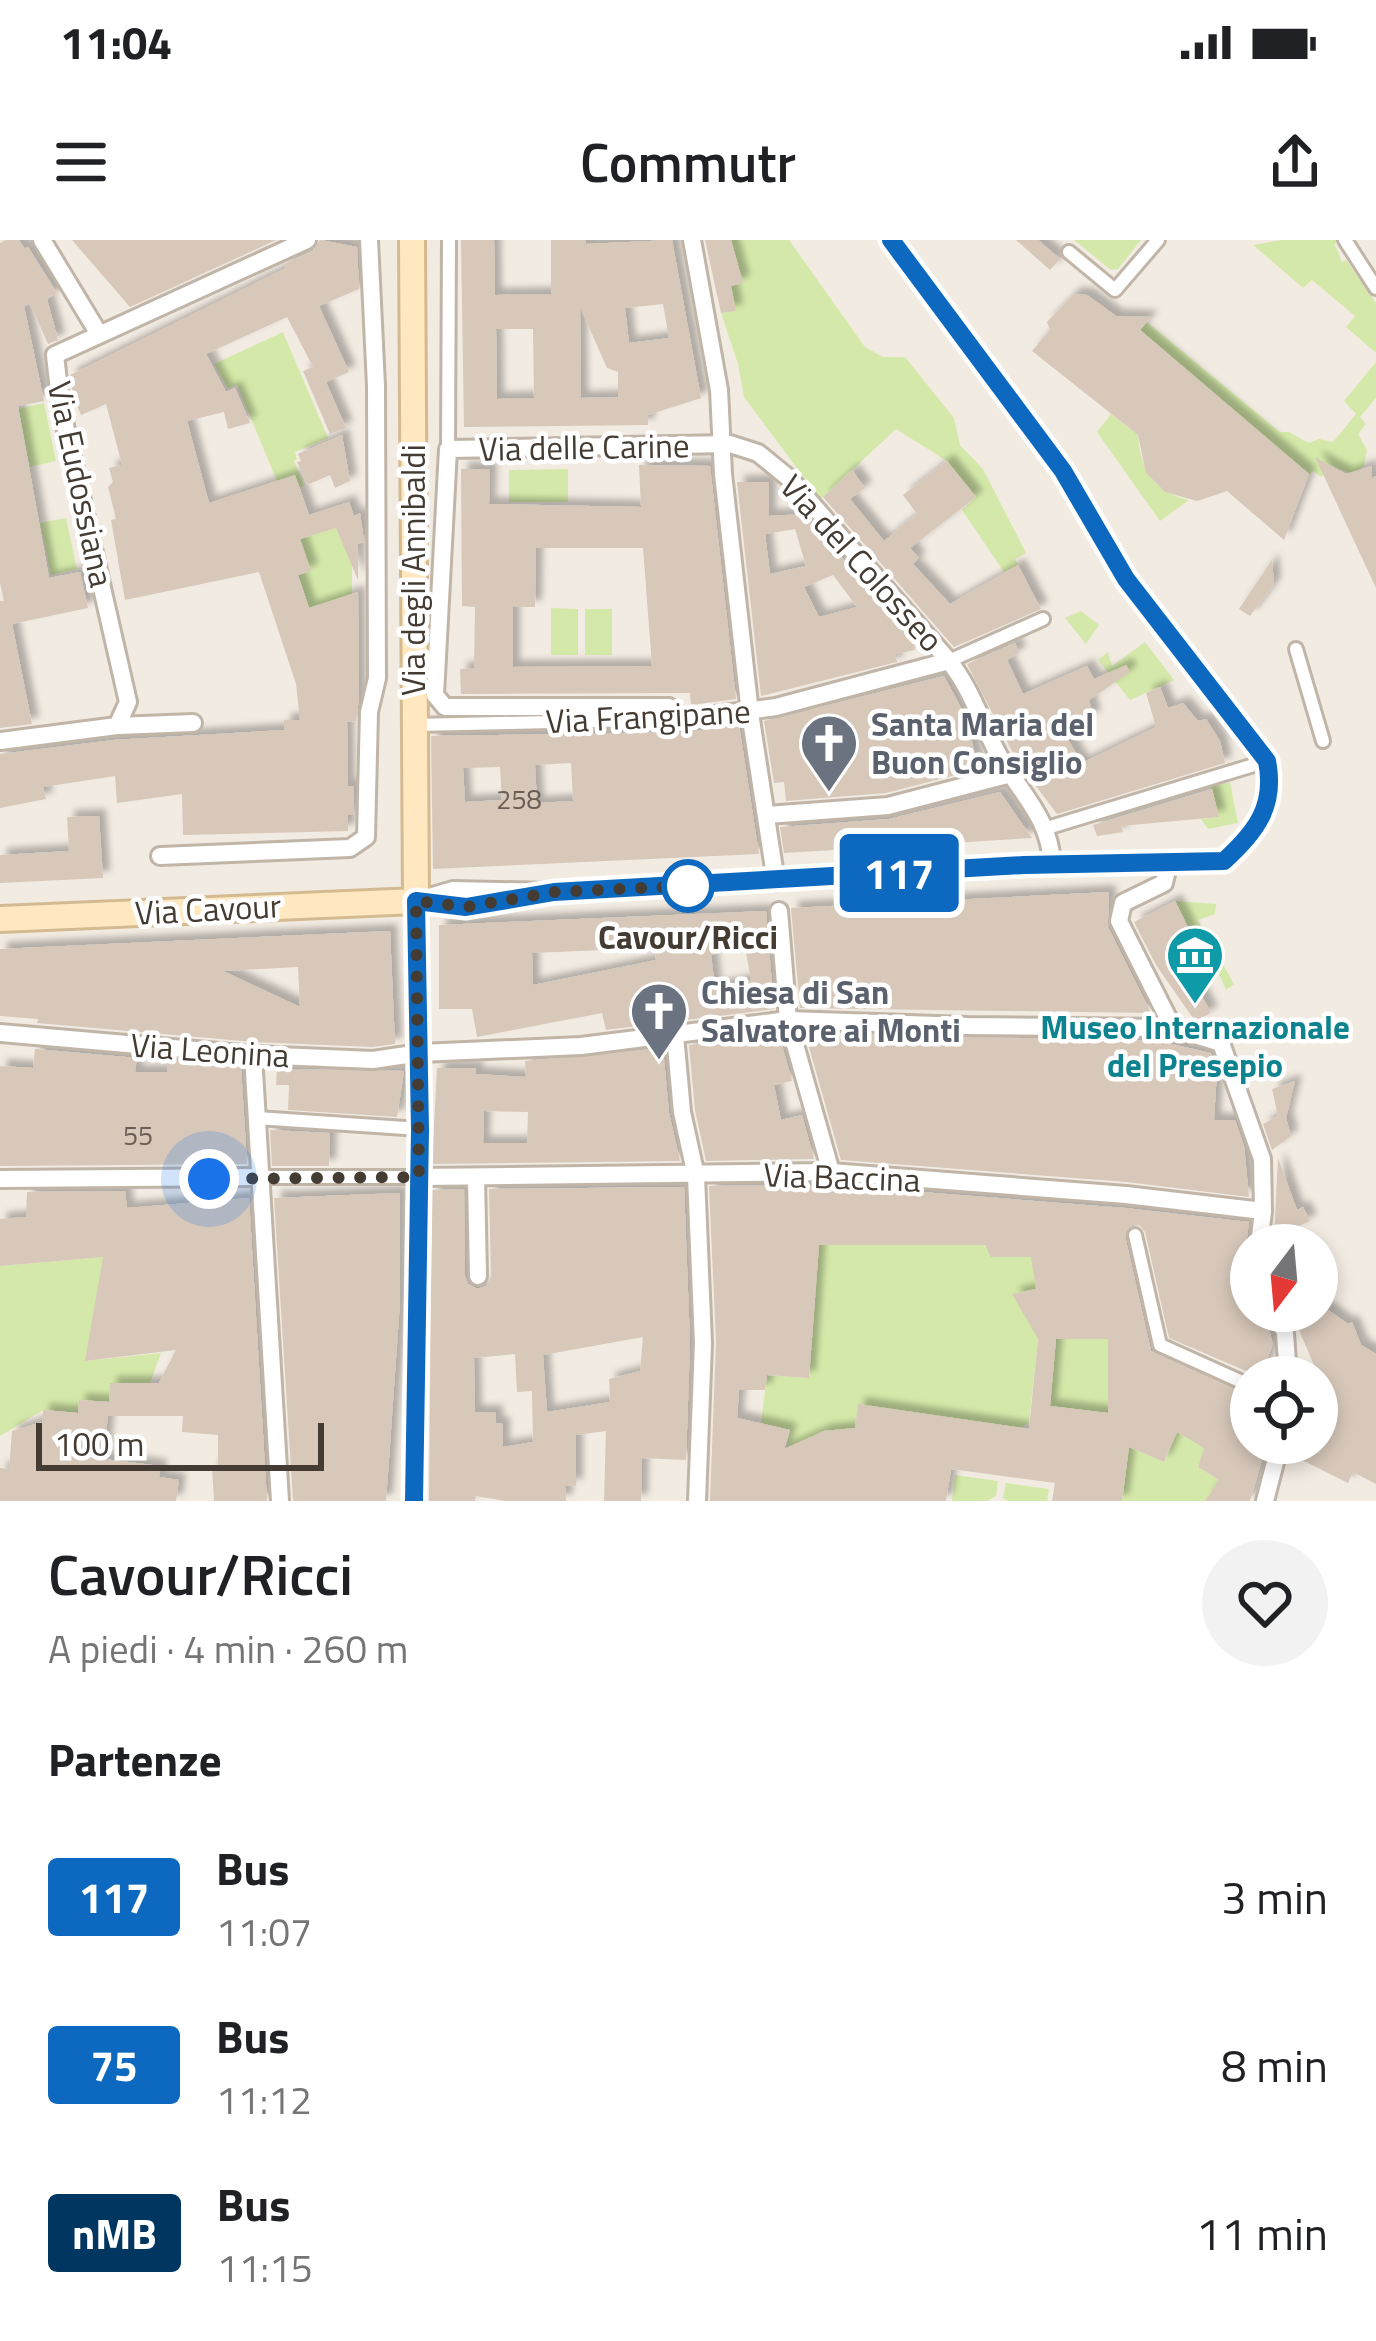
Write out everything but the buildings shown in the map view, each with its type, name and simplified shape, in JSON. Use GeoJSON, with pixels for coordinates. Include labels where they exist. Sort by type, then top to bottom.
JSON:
{"type":"FeatureCollection","features":[{"type":"Feature","properties":{"kind":"main road","name":"Via degli Annibaldi"},"geometry":{"type":"LineString","coordinates":[[412,240],[416,901]]}},
{"type":"Feature","properties":{"kind":"main road","name":"Via Cavour"},"geometry":{"type":"LineString","coordinates":[[0,919],[416,901]]}},
{"type":"Feature","properties":{"kind":"street"},"geometry":{"type":"LineString","coordinates":[[41,240],[99,334],[308,240]]}},
{"type":"Feature","properties":{"kind":"street"},"geometry":{"type":"LineString","coordinates":[[160,856],[350,848],[366,837],[369,712],[377,678],[375,340],[369,240]]}},
{"type":"Feature","properties":{"kind":"street"},"geometry":{"type":"LineString","coordinates":[[448,240],[448,449],[436,695],[440,704],[450,709],[669,707],[685,719]]}},
{"type":"Feature","properties":{"kind":"street"},"geometry":{"type":"LineString","coordinates":[[692,240],[718,390],[750,713],[776,882]]}},
{"type":"Feature","properties":{"kind":"street"},"geometry":{"type":"LineString","coordinates":[[1069,252],[1115,290],[1158,240]]}},
{"type":"Feature","properties":{"kind":"street"},"geometry":{"type":"LineString","coordinates":[[1345,240],[1376,288]]}},
{"type":"Feature","properties":{"kind":"street","name":"Via Eudossiana"},"geometry":{"type":"LineString","coordinates":[[99,334],[55,355],[61,408],[128,701],[117,727]]}},
{"type":"Feature","properties":{"kind":"street","name":"Via delle Carine"},"geometry":{"type":"LineString","coordinates":[[448,449],[721,444]]}},
{"type":"Feature","properties":{"kind":"street","name":"Via del Colosseo"},"geometry":{"type":"LineString","coordinates":[[721,444],[752,449],[784,474],[949,661],[1046,828]]}},
{"type":"Feature","properties":{"kind":"street"},"geometry":{"type":"LineString","coordinates":[[949,661],[1043,620]]}},
{"type":"Feature","properties":{"kind":"street"},"geometry":{"type":"LineString","coordinates":[[1296,650],[1323,741]]}},
{"type":"Feature","properties":{"kind":"street","name":"Via Frangipane"},"geometry":{"type":"LineString","coordinates":[[413,725],[685,719],[750,713],[949,661]]}},
{"type":"Feature","properties":{"kind":"street"},"geometry":{"type":"LineString","coordinates":[[0,741],[194,723]]}},
{"type":"Feature","properties":{"kind":"street"},"geometry":{"type":"LineString","coordinates":[[1052,864],[1046,828],[1267,761]]}},
{"type":"Feature","properties":{"kind":"street"},"geometry":{"type":"LineString","coordinates":[[767,815],[897,805],[1011,774]]}},
{"type":"Feature","properties":{"kind":"street"},"geometry":{"type":"LineString","coordinates":[[1169,861],[1168,877],[1160,886],[1120,906],[1120,924],[1173,1028],[1220,1043],[1262,1159],[1261,1224]]}},
{"type":"Feature","properties":{"kind":"street","name":"Via Cavour"},"geometry":{"type":"LineString","coordinates":[[416,901],[453,890],[554,892],[1024,865],[1209,862]]}},
{"type":"Feature","properties":{"kind":"street"},"geometry":{"type":"LineString","coordinates":[[414,1501],[420,1130],[416,901]]}},
{"type":"Feature","properties":{"kind":"street"},"geometry":{"type":"LineString","coordinates":[[779,911],[788,1020],[831,1172]]}},
{"type":"Feature","properties":{"kind":"street","name":"Via Leonina"},"geometry":{"type":"LineString","coordinates":[[0,1033],[254,1055],[373,1060],[420,1053],[576,1047],[788,1020],[1173,1028]]}},
{"type":"Feature","properties":{"kind":"street"},"geometry":{"type":"LineString","coordinates":[[674,1035],[682,1112],[696,1177],[703,1343],[697,1501]]}},
{"type":"Feature","properties":{"kind":"street"},"geometry":{"type":"LineString","coordinates":[[254,1055],[280,1501]]}},
{"type":"Feature","properties":{"kind":"street"},"geometry":{"type":"LineString","coordinates":[[257,1118],[420,1130]]}},
{"type":"Feature","properties":{"kind":"street","name":"Via Baccina"},"geometry":{"type":"LineString","coordinates":[[419,1177],[831,1172],[1126,1195],[1263,1211]]}},
{"type":"Feature","properties":{"kind":"street"},"geometry":{"type":"LineString","coordinates":[[0,1179],[419,1177]]}},
{"type":"Feature","properties":{"kind":"street"},"geometry":{"type":"LineString","coordinates":[[476,1177],[478,1276]]}},
{"type":"Feature","properties":{"kind":"street"},"geometry":{"type":"LineString","coordinates":[[1135,1235],[1160,1346],[1230,1377]]}},
{"type":"Feature","properties":{"kind":"street"},"geometry":{"type":"LineString","coordinates":[[1265,1501],[1275,1464]]}},
{"type":"Feature","properties":{"kind":"green space"},"geometry":{"type":"Polygon","coordinates":[[[731,240],[789,240],[865,347],[883,357],[905,357],[954,418],[960,445],[983,469],[1026,553],[1015,559],[1018,565],[1004,572],[962,510],[976,497],[947,461],[896,429],[821,499],[832,515],[744,397],[721,313],[735,311],[731,286],[743,283],[731,240]]]}},
{"type":"Feature","properties":{"kind":"green space"},"geometry":{"type":"Polygon","coordinates":[[[1074,240],[1141,240],[1118,269],[1111,270],[1074,240]]]}},
{"type":"Feature","properties":{"kind":"green space"},"geometry":{"type":"Polygon","coordinates":[[[1337,240],[1342,262],[1346,260],[1376,303],[1376,353],[1346,327],[1355,316],[1312,280],[1303,288],[1253,245],[1337,240]]]}},
{"type":"Feature","properties":{"kind":"green space"},"geometry":{"type":"Polygon","coordinates":[[[1147,322],[1280,432],[1309,443],[1333,442],[1356,414],[1344,401],[1376,362],[1376,398],[1360,417],[1366,424],[1358,434],[1367,450],[1364,466],[1353,474],[1331,466],[1321,477],[1313,471],[1309,475],[1140,330],[1147,322]]]}},
{"type":"Feature","properties":{"kind":"green space"},"geometry":{"type":"Polygon","coordinates":[[[283,332],[328,438],[295,452],[304,486],[282,493],[237,385],[228,388],[214,364],[283,332]]]}},
{"type":"Feature","properties":{"kind":"green space"},"geometry":{"type":"Polygon","coordinates":[[[44,403],[56,461],[30,467],[18,409],[44,403]]]}},
{"type":"Feature","properties":{"kind":"green space"},"geometry":{"type":"Polygon","coordinates":[[[1111,414],[1138,435],[1151,478],[1167,492],[1189,500],[1160,521],[1097,432],[1111,414]]]}},
{"type":"Feature","properties":{"kind":"green space"},"geometry":{"type":"Polygon","coordinates":[[[568,469],[568,502],[509,502],[509,470],[568,469]]]}},
{"type":"Feature","properties":{"kind":"green space"},"geometry":{"type":"Polygon","coordinates":[[[66,518],[77,569],[51,575],[40,523],[66,518]]]}},
{"type":"Feature","properties":{"kind":"green space"},"geometry":{"type":"Polygon","coordinates":[[[336,528],[352,552],[352,594],[309,608],[298,575],[310,571],[300,539],[336,528]]]}},
{"type":"Feature","properties":{"kind":"green space"},"geometry":{"type":"Polygon","coordinates":[[[551,608],[578,609],[578,655],[551,655],[551,608]]]}},
{"type":"Feature","properties":{"kind":"green space"},"geometry":{"type":"Polygon","coordinates":[[[585,609],[612,609],[612,655],[585,655],[585,609]]]}},
{"type":"Feature","properties":{"kind":"green space"},"geometry":{"type":"Polygon","coordinates":[[[1081,611],[1099,625],[1086,644],[1065,618],[1081,611]]]}},
{"type":"Feature","properties":{"kind":"green space"},"geometry":{"type":"Polygon","coordinates":[[[1145,642],[1174,680],[1130,700],[1098,660],[1108,652],[1112,666],[1145,642]]]}},
{"type":"Feature","properties":{"kind":"green space"},"geometry":{"type":"Polygon","coordinates":[[[1230,782],[1238,823],[1208,829],[1201,819],[1219,817],[1211,787],[1230,782]]]}},
{"type":"Feature","properties":{"kind":"green space"},"geometry":{"type":"Polygon","coordinates":[[[1175,901],[1216,904],[1215,914],[1198,920],[1234,984],[1226,990],[1213,961],[1205,962],[1175,901]]]}},
{"type":"Feature","properties":{"kind":"green space"},"geometry":{"type":"Polygon","coordinates":[[[1020,1236],[1054,1285],[1013,1294],[1038,1339],[1029,1422],[1021,1428],[858,1405],[855,1428],[824,1431],[784,1460],[790,1430],[761,1423],[767,1375],[809,1378],[819,1245],[984,1245],[992,1257],[1019,1257],[1020,1236]]]}},
{"type":"Feature","properties":{"kind":"green space"},"geometry":{"type":"Polygon","coordinates":[[[103,1257],[86,1361],[161,1353],[150,1383],[109,1402],[80,1400],[78,1413],[43,1410],[0,1436],[0,1266],[103,1257]]]}},
{"type":"Feature","properties":{"kind":"green space"},"geometry":{"type":"Polygon","coordinates":[[[1056,1339],[1108,1339],[1108,1413],[1050,1406],[1056,1339]]]}},
{"type":"Feature","properties":{"kind":"green space"},"geometry":{"type":"Polygon","coordinates":[[[1186,1412],[1204,1448],[1198,1467],[1219,1480],[1205,1501],[1122,1501],[1129,1447],[1164,1462],[1186,1412]]]}},
{"type":"Feature","properties":{"kind":"green space"},"geometry":{"type":"Polygon","coordinates":[[[955,1475],[998,1481],[996,1496],[987,1501],[952,1501],[955,1475]]]}},
{"type":"Feature","properties":{"kind":"green space"},"geometry":{"type":"Polygon","coordinates":[[[1006,1483],[1049,1489],[1047,1501],[1008,1501],[1003,1498],[1006,1483]]]}},
{"type":"Feature","properties":{"kind":"bus line","name":"117"},"geometry":{"type":"LineString","coordinates":[[414,1501],[420,1130],[416,901],[466,907],[554,892],[1024,865],[1224,861],[1266,812],[1267,761],[1126,579],[1063,471],[891,240]]}},
{"type":"Feature","properties":{"kind":"place","name":"Santa Maria del Buon Consiglio"},"geometry":{"type":"Point","coordinates":[829,794]}},
{"type":"Feature","properties":{"kind":"place","name":"Cavour/Ricci"},"geometry":{"type":"Point","coordinates":[688,886]}},
{"type":"Feature","properties":{"kind":"place","name":"Museo Internazionale del Presepio"},"geometry":{"type":"Point","coordinates":[1195,1006]}},
{"type":"Feature","properties":{"kind":"place","name":"Chiesa di San Salvatore ai Monti"},"geometry":{"type":"Point","coordinates":[659,1062]}},
{"type":"Feature","properties":{"kind":"route"},"geometry":{"type":"LineString","coordinates":[[209,1179],[419,1177],[416,901],[466,907],[554,892],[688,886]]}}]}
